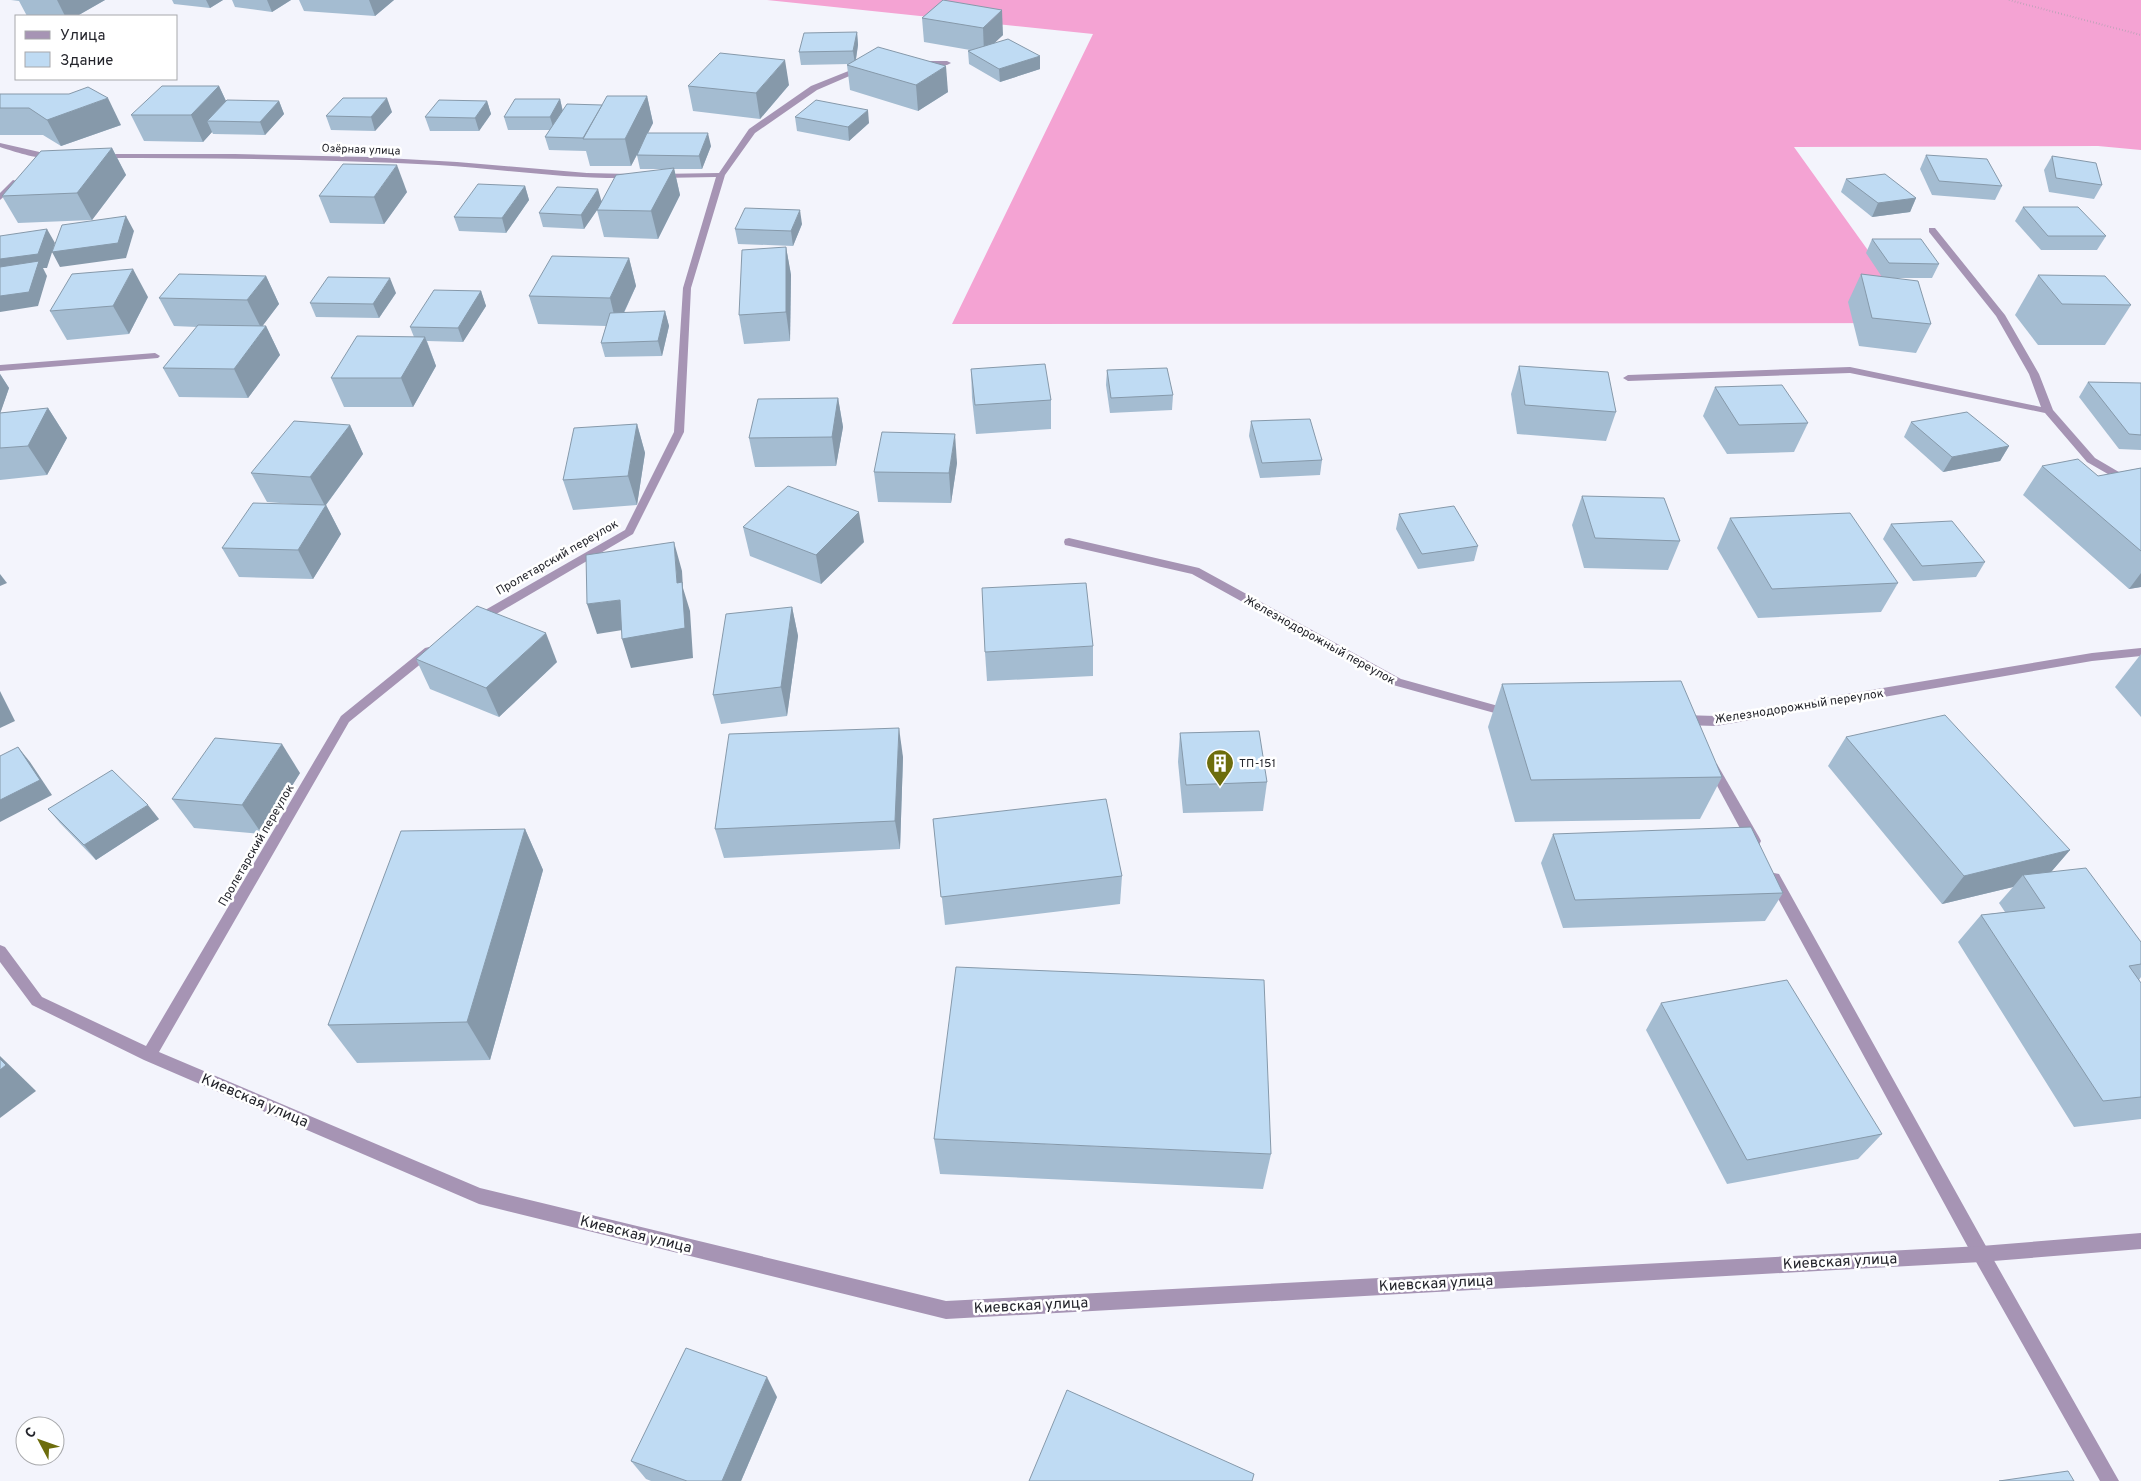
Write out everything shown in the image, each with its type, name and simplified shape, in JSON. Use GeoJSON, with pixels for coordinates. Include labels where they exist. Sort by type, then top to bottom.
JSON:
{"type":"FeatureCollection","features":[{"type":"Feature","properties":{"kind":"street"},"geometry":{"type":"LineString","coordinates":[[908,63],[947,63]]}},
{"type":"Feature","properties":{"kind":"street","name":"Пролетарский переулок"},"geometry":{"type":"LineString","coordinates":[[470,624],[629,532],[679,432],[687,288],[721,175],[752,130],[814,88],[857,70],[872,66]]}},
{"type":"Feature","properties":{"kind":"street"},"geometry":{"type":"LineString","coordinates":[[0,144],[43,156],[62,156]]}},
{"type":"Feature","properties":{"kind":"street"},"geometry":{"type":"LineString","coordinates":[[36,163],[43,156]]}},
{"type":"Feature","properties":{"kind":"street","name":"Озёрная улица"},"geometry":{"type":"LineString","coordinates":[[92,156],[268,156],[458,164],[599,177],[637,176]]}},
{"type":"Feature","properties":{"kind":"street"},"geometry":{"type":"LineString","coordinates":[[646,176],[721,175]]}},
{"type":"Feature","properties":{"kind":"street"},"geometry":{"type":"LineString","coordinates":[[0,198],[21,177]]}},
{"type":"Feature","properties":{"kind":"street"},"geometry":{"type":"LineString","coordinates":[[1932,230],[2000,314],[2034,374],[2048,411],[2091,460],[2141,490]]}},
{"type":"Feature","properties":{"kind":"street"},"geometry":{"type":"LineString","coordinates":[[0,368],[155,356]]}},
{"type":"Feature","properties":{"kind":"street"},"geometry":{"type":"LineString","coordinates":[[1628,378],[1850,370],[2048,411]]}},
{"type":"Feature","properties":{"kind":"street","name":"Железнодорожный переулок"},"geometry":{"type":"LineString","coordinates":[[1069,542],[1195,571],[1397,682],[1507,713],[1526,714]]}},
{"type":"Feature","properties":{"kind":"street","name":"Пролетарский переулок"},"geometry":{"type":"LineString","coordinates":[[149,1055],[344,720],[438,644]]}},
{"type":"Feature","properties":{"kind":"street","name":"Железнодорожный переулок"},"geometry":{"type":"LineString","coordinates":[[1668,719],[1716,721],[2092,657],[2141,652]]}},
{"type":"Feature","properties":{"kind":"street"},"geometry":{"type":"LineString","coordinates":[[1687,720],[1697,737]]}},
{"type":"Feature","properties":{"kind":"street"},"geometry":{"type":"LineString","coordinates":[[1706,755],[1759,851]]}},
{"type":"Feature","properties":{"kind":"street"},"geometry":{"type":"LineString","coordinates":[[1769,869],[1981,1254],[2110,1481]]}},
{"type":"Feature","properties":{"kind":"street","name":"Киевская улица"},"geometry":{"type":"LineString","coordinates":[[0,951],[37,1000],[149,1055],[479,1196],[946,1310],[1981,1254],[2141,1240]]}},
{"type":"Feature","properties":{"kind":"path"},"geometry":{"type":"LineString","coordinates":[[2009,0],[2141,34]]}},
{"type":"Feature","properties":{"kind":"shaded area"},"geometry":{"type":"Polygon","coordinates":[[[767,0],[2141,0],[2141,150],[2098,146],[1794,147],[1920,323],[952,324],[1093,34],[767,0]]]}},
{"type":"Feature","properties":{"kind":"building"},"geometry":{"type":"Polygon","coordinates":[[[943,0],[1002,10],[983,28],[922,18],[943,0]]]}},
{"type":"Feature","properties":{"kind":"building"},"geometry":{"type":"Polygon","coordinates":[[[857,32],[853,51],[799,52],[804,33],[857,32]]]}},
{"type":"Feature","properties":{"kind":"building"},"geometry":{"type":"Polygon","coordinates":[[[1008,39],[1040,56],[999,69],[968,51],[1008,39]]]}},
{"type":"Feature","properties":{"kind":"building"},"geometry":{"type":"Polygon","coordinates":[[[878,47],[946,66],[916,85],[847,65],[878,47]]]}},
{"type":"Feature","properties":{"kind":"building"},"geometry":{"type":"Polygon","coordinates":[[[720,53],[785,60],[756,93],[688,86],[720,53]]]}},
{"type":"Feature","properties":{"kind":"building"},"geometry":{"type":"Polygon","coordinates":[[[162,86],[219,86],[191,115],[131,115],[162,86]]]}},
{"type":"Feature","properties":{"kind":"building"},"geometry":{"type":"Polygon","coordinates":[[[88,87],[108,98],[47,120],[29,108],[0,108],[0,94],[69,94],[88,87]]]}},
{"type":"Feature","properties":{"kind":"building"},"geometry":{"type":"Polygon","coordinates":[[[607,96],[647,96],[625,139],[583,139],[607,96]]]}},
{"type":"Feature","properties":{"kind":"building"},"geometry":{"type":"Polygon","coordinates":[[[343,98],[387,98],[371,117],[326,116],[343,98]]]}},
{"type":"Feature","properties":{"kind":"building"},"geometry":{"type":"Polygon","coordinates":[[[515,99],[560,99],[550,117],[504,117],[515,99]]]}},
{"type":"Feature","properties":{"kind":"building"},"geometry":{"type":"Polygon","coordinates":[[[227,100],[279,101],[260,122],[207,121],[227,100]]]}},
{"type":"Feature","properties":{"kind":"building"},"geometry":{"type":"Polygon","coordinates":[[[439,100],[487,101],[475,118],[425,117],[439,100]]]}},
{"type":"Feature","properties":{"kind":"building"},"geometry":{"type":"Polygon","coordinates":[[[816,100],[868,110],[848,127],[795,117],[816,100]]]}},
{"type":"Feature","properties":{"kind":"building"},"geometry":{"type":"Polygon","coordinates":[[[567,104],[602,105],[583,138],[545,137],[567,104]]]}},
{"type":"Feature","properties":{"kind":"building"},"geometry":{"type":"Polygon","coordinates":[[[647,133],[708,133],[699,156],[637,155],[647,133]]]}},
{"type":"Feature","properties":{"kind":"building"},"geometry":{"type":"Polygon","coordinates":[[[112,148],[77,193],[2,196],[41,151],[112,148]]]}},
{"type":"Feature","properties":{"kind":"building"},"geometry":{"type":"Polygon","coordinates":[[[1926,155],[1987,159],[2002,186],[1939,181],[1926,155]]]}},
{"type":"Feature","properties":{"kind":"building"},"geometry":{"type":"Polygon","coordinates":[[[2052,156],[2096,163],[2102,185],[2056,178],[2052,156]]]}},
{"type":"Feature","properties":{"kind":"building"},"geometry":{"type":"Polygon","coordinates":[[[343,164],[397,165],[374,197],[319,196],[343,164]]]}},
{"type":"Feature","properties":{"kind":"building"},"geometry":{"type":"Polygon","coordinates":[[[674,168],[651,211],[597,210],[616,175],[674,168]]]}},
{"type":"Feature","properties":{"kind":"building"},"geometry":{"type":"Polygon","coordinates":[[[1885,174],[1916,198],[1878,203],[1846,179],[1885,174]]]}},
{"type":"Feature","properties":{"kind":"building"},"geometry":{"type":"Polygon","coordinates":[[[478,184],[525,186],[502,218],[454,217],[478,184]]]}},
{"type":"Feature","properties":{"kind":"building"},"geometry":{"type":"Polygon","coordinates":[[[557,187],[598,189],[581,215],[539,213],[557,187]]]}},
{"type":"Feature","properties":{"kind":"building"},"geometry":{"type":"Polygon","coordinates":[[[2023,207],[2078,207],[2106,236],[2048,236],[2023,207]]]}},
{"type":"Feature","properties":{"kind":"building"},"geometry":{"type":"Polygon","coordinates":[[[745,208],[800,210],[791,231],[735,229],[745,208]]]}},
{"type":"Feature","properties":{"kind":"building"},"geometry":{"type":"Polygon","coordinates":[[[126,216],[118,243],[52,252],[62,225],[126,216]]]}},
{"type":"Feature","properties":{"kind":"building"},"geometry":{"type":"Polygon","coordinates":[[[47,229],[38,254],[0,259],[0,236],[47,229]]]}},
{"type":"Feature","properties":{"kind":"building"},"geometry":{"type":"Polygon","coordinates":[[[1872,239],[1921,239],[1939,264],[1889,263],[1872,239]]]}},
{"type":"Feature","properties":{"kind":"building"},"geometry":{"type":"Polygon","coordinates":[[[786,247],[786,312],[739,315],[742,250],[786,247]]]}},
{"type":"Feature","properties":{"kind":"building"},"geometry":{"type":"Polygon","coordinates":[[[552,256],[629,258],[610,298],[529,296],[552,256]]]}},
{"type":"Feature","properties":{"kind":"building"},"geometry":{"type":"Polygon","coordinates":[[[39,261],[29,292],[0,296],[0,267],[39,261]]]}},
{"type":"Feature","properties":{"kind":"building"},"geometry":{"type":"Polygon","coordinates":[[[133,269],[113,306],[50,311],[72,274],[133,269]]]}},
{"type":"Feature","properties":{"kind":"building"},"geometry":{"type":"Polygon","coordinates":[[[179,274],[266,276],[247,300],[159,298],[179,274]]]}},
{"type":"Feature","properties":{"kind":"building"},"geometry":{"type":"Polygon","coordinates":[[[1861,274],[1918,281],[1931,324],[1872,318],[1861,274]]]}},
{"type":"Feature","properties":{"kind":"building"},"geometry":{"type":"Polygon","coordinates":[[[2038,275],[2105,276],[2131,305],[2062,304],[2038,275]]]}},
{"type":"Feature","properties":{"kind":"building"},"geometry":{"type":"Polygon","coordinates":[[[328,277],[390,278],[373,304],[310,303],[328,277]]]}},
{"type":"Feature","properties":{"kind":"building"},"geometry":{"type":"Polygon","coordinates":[[[434,290],[481,291],[458,328],[410,327],[434,290]]]}},
{"type":"Feature","properties":{"kind":"building"},"geometry":{"type":"Polygon","coordinates":[[[665,311],[658,341],[601,343],[610,313],[665,311]]]}},
{"type":"Feature","properties":{"kind":"building"},"geometry":{"type":"Polygon","coordinates":[[[198,325],[266,326],[234,369],[163,368],[198,325]]]}},
{"type":"Feature","properties":{"kind":"building"},"geometry":{"type":"Polygon","coordinates":[[[357,336],[425,337],[401,378],[331,378],[357,336]]]}},
{"type":"Feature","properties":{"kind":"building"},"geometry":{"type":"Polygon","coordinates":[[[1045,364],[1051,400],[975,405],[971,369],[1045,364]]]}},
{"type":"Feature","properties":{"kind":"building"},"geometry":{"type":"Polygon","coordinates":[[[1519,366],[1608,372],[1616,412],[1525,405],[1519,366]]]}},
{"type":"Feature","properties":{"kind":"building"},"geometry":{"type":"Polygon","coordinates":[[[1167,368],[1173,395],[1111,398],[1107,370],[1167,368]]]}},
{"type":"Feature","properties":{"kind":"building"},"geometry":{"type":"Polygon","coordinates":[[[2088,382],[2141,383],[2141,435],[2129,434],[2088,382]]]}},
{"type":"Feature","properties":{"kind":"building"},"geometry":{"type":"Polygon","coordinates":[[[1782,385],[1808,423],[1739,425],[1715,387],[1782,385]]]}},
{"type":"Feature","properties":{"kind":"building"},"geometry":{"type":"Polygon","coordinates":[[[838,398],[832,437],[749,438],[758,399],[838,398]]]}},
{"type":"Feature","properties":{"kind":"building"},"geometry":{"type":"Polygon","coordinates":[[[48,408],[28,446],[0,448],[0,413],[48,408]]]}},
{"type":"Feature","properties":{"kind":"building"},"geometry":{"type":"Polygon","coordinates":[[[1967,412],[2009,446],[1952,457],[1911,422],[1967,412]]]}},
{"type":"Feature","properties":{"kind":"building"},"geometry":{"type":"Polygon","coordinates":[[[1310,419],[1322,460],[1262,463],[1251,421],[1310,419]]]}},
{"type":"Feature","properties":{"kind":"building"},"geometry":{"type":"Polygon","coordinates":[[[294,421],[350,425],[310,477],[251,473],[294,421]]]}},
{"type":"Feature","properties":{"kind":"building"},"geometry":{"type":"Polygon","coordinates":[[[637,424],[628,476],[563,480],[574,428],[637,424]]]}},
{"type":"Feature","properties":{"kind":"building"},"geometry":{"type":"Polygon","coordinates":[[[882,432],[955,434],[949,473],[874,472],[882,432]]]}},
{"type":"Feature","properties":{"kind":"building"},"geometry":{"type":"Polygon","coordinates":[[[2078,459],[2098,476],[2141,468],[2141,551],[2042,466],[2078,459]]]}},
{"type":"Feature","properties":{"kind":"building"},"geometry":{"type":"Polygon","coordinates":[[[788,486],[859,512],[816,555],[743,527],[788,486]]]}},
{"type":"Feature","properties":{"kind":"building"},"geometry":{"type":"Polygon","coordinates":[[[1582,496],[1664,498],[1680,541],[1595,538],[1582,496]]]}},
{"type":"Feature","properties":{"kind":"building"},"geometry":{"type":"Polygon","coordinates":[[[253,503],[326,505],[298,550],[222,548],[253,503]]]}},
{"type":"Feature","properties":{"kind":"building"},"geometry":{"type":"Polygon","coordinates":[[[1454,506],[1478,546],[1422,554],[1399,514],[1454,506]]]}},
{"type":"Feature","properties":{"kind":"building"},"geometry":{"type":"Polygon","coordinates":[[[1850,513],[1898,583],[1772,589],[1730,518],[1850,513]]]}},
{"type":"Feature","properties":{"kind":"building"},"geometry":{"type":"Polygon","coordinates":[[[1952,521],[1985,562],[1922,566],[1891,524],[1952,521]]]}},
{"type":"Feature","properties":{"kind":"building"},"geometry":{"type":"Polygon","coordinates":[[[674,542],[677,583],[682,582],[685,628],[622,639],[620,600],[587,604],[586,555],[674,542]]]}},
{"type":"Feature","properties":{"kind":"building"},"geometry":{"type":"Polygon","coordinates":[[[1086,583],[1093,646],[985,652],[982,588],[1086,583]]]}},
{"type":"Feature","properties":{"kind":"building"},"geometry":{"type":"Polygon","coordinates":[[[477,606],[546,633],[486,688],[416,659],[477,606]]]}},
{"type":"Feature","properties":{"kind":"building"},"geometry":{"type":"Polygon","coordinates":[[[792,607],[781,687],[713,695],[726,614],[792,607]]]}},
{"type":"Feature","properties":{"kind":"building"},"geometry":{"type":"Polygon","coordinates":[[[1681,681],[1722,777],[1531,780],[1502,684],[1681,681]]]}},
{"type":"Feature","properties":{"kind":"building"},"geometry":{"type":"Polygon","coordinates":[[[1945,715],[2070,850],[1964,876],[1846,737],[1945,715]]]}},
{"type":"Feature","properties":{"kind":"building"},"geometry":{"type":"Polygon","coordinates":[[[899,728],[895,821],[715,829],[729,734],[899,728]]]}},
{"type":"Feature","properties":{"kind":"building"},"geometry":{"type":"Polygon","coordinates":[[[1259,731],[1267,782],[1186,785],[1180,733],[1259,731]]]}},
{"type":"Feature","properties":{"kind":"building"},"geometry":{"type":"Polygon","coordinates":[[[215,738],[282,744],[242,805],[172,799],[215,738]]]}},
{"type":"Feature","properties":{"kind":"building"},"geometry":{"type":"Polygon","coordinates":[[[18,747],[40,780],[0,800],[0,756],[18,747]]]}},
{"type":"Feature","properties":{"kind":"building"},"geometry":{"type":"Polygon","coordinates":[[[112,770],[148,805],[84,845],[48,809],[112,770]]]}},
{"type":"Feature","properties":{"kind":"building"},"geometry":{"type":"Polygon","coordinates":[[[1106,799],[1122,876],[941,897],[933,819],[1106,799]]]}},
{"type":"Feature","properties":{"kind":"building"},"geometry":{"type":"Polygon","coordinates":[[[1751,827],[1783,893],[1575,900],[1553,834],[1751,827]]]}},
{"type":"Feature","properties":{"kind":"building"},"geometry":{"type":"Polygon","coordinates":[[[525,829],[467,1022],[328,1025],[401,831],[525,829]]]}},
{"type":"Feature","properties":{"kind":"building"},"geometry":{"type":"Polygon","coordinates":[[[2086,868],[2141,942],[2141,964],[2129,966],[2141,983],[2141,1097],[2103,1101],[1981,915],[2045,908],[2023,875],[2086,868]]]}},
{"type":"Feature","properties":{"kind":"building"},"geometry":{"type":"Polygon","coordinates":[[[956,967],[1264,980],[1271,1154],[934,1139],[956,967]]]}},
{"type":"Feature","properties":{"kind":"building"},"geometry":{"type":"Polygon","coordinates":[[[1787,980],[1882,1134],[1747,1160],[1661,1003],[1787,980]]]}},
{"type":"Feature","properties":{"kind":"building"},"geometry":{"type":"Polygon","coordinates":[[[0,1059],[6,1065],[0,1070],[0,1059]]]}},
{"type":"Feature","properties":{"kind":"building"},"geometry":{"type":"Polygon","coordinates":[[[686,1348],[767,1377],[722,1481],[687,1481],[631,1461],[686,1348]]]}},
{"type":"Feature","properties":{"kind":"building"},"geometry":{"type":"Polygon","coordinates":[[[1067,1390],[1254,1474],[1252,1481],[1029,1481],[1067,1390]]]}},
{"type":"Feature","properties":{"kind":"building"},"geometry":{"type":"Polygon","coordinates":[[[2068,1471],[2074,1481],[1999,1481],[2068,1471]]]}},
{"type":"Feature","properties":{"kind":"place","name":"ТП-151"},"geometry":{"type":"Point","coordinates":[1220,787]}}]}
